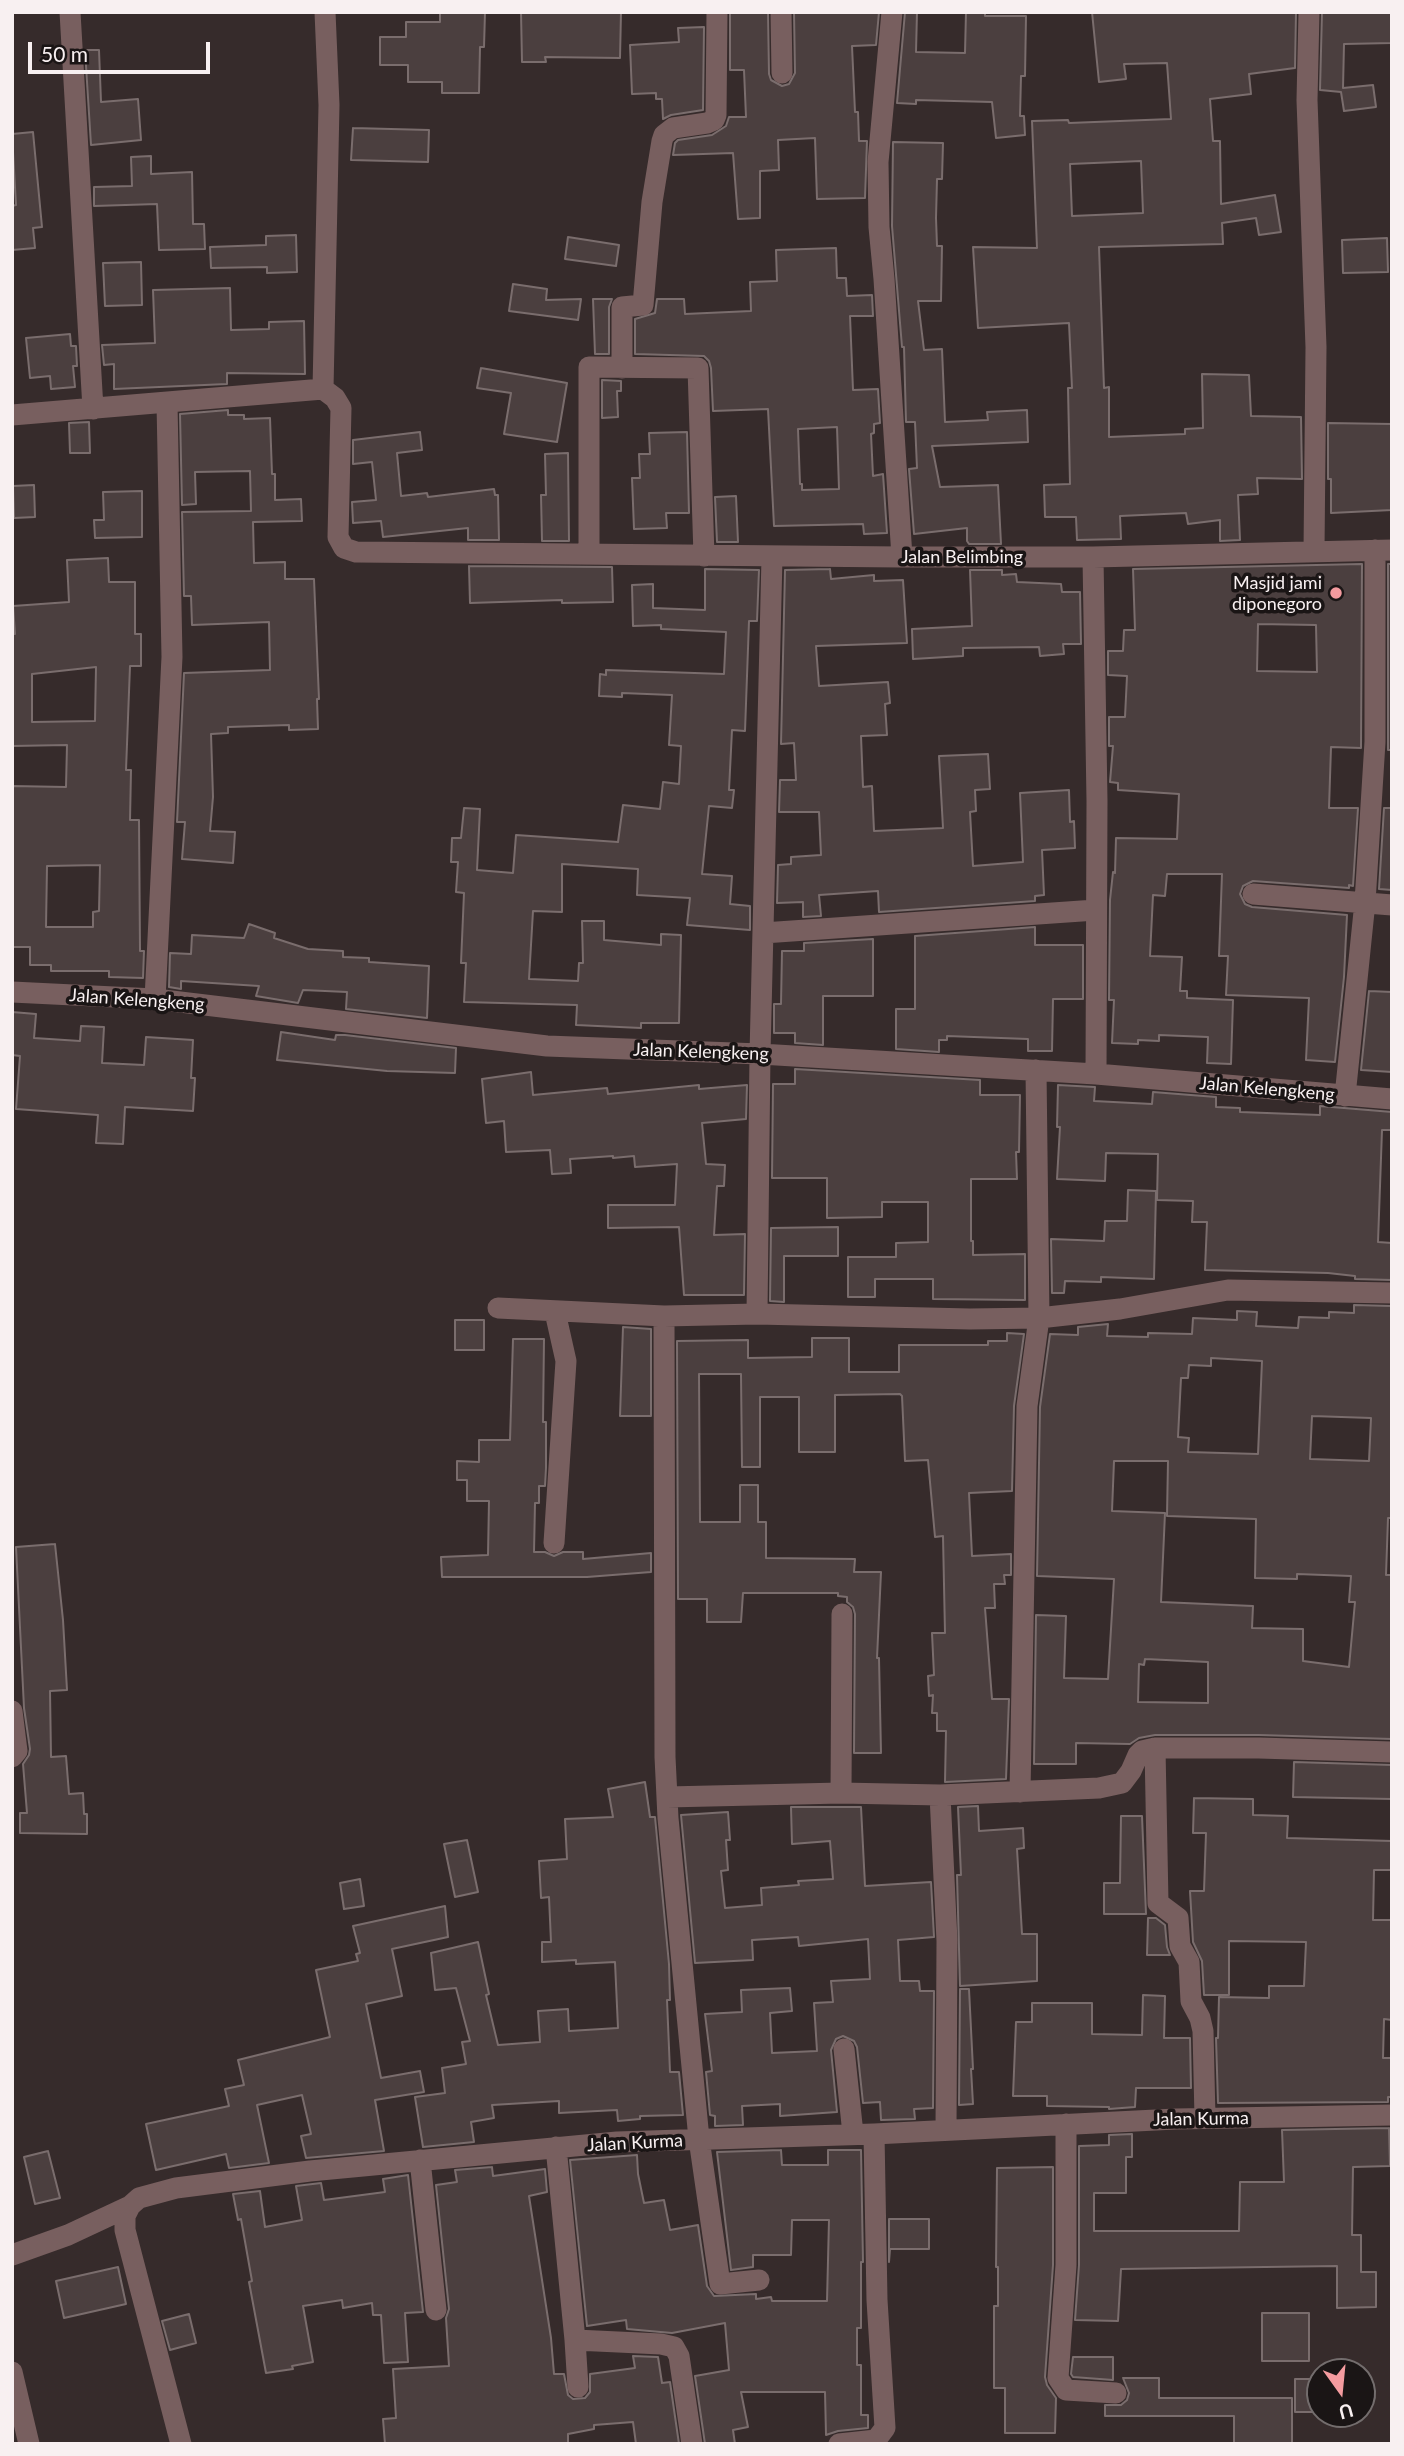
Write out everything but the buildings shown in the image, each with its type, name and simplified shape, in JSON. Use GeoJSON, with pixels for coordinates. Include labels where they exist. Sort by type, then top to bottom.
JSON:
{"type":"FeatureCollection","features":[{"type":"Feature","properties":{"kind":"street"},"geometry":{"type":"LineString","coordinates":[[622,368],[622,307],[642,305],[652,202],[664,135],[673,128],[708,123],[714,120],[716,115],[717,12]]}},
{"type":"Feature","properties":{"kind":"street"},"geometry":{"type":"LineString","coordinates":[[781,12],[782,73]]}},
{"type":"Feature","properties":{"kind":"street"},"geometry":{"type":"LineString","coordinates":[[892,12],[878,162],[879,226],[902,557]]}},
{"type":"Feature","properties":{"kind":"street"},"geometry":{"type":"LineString","coordinates":[[1309,12],[1307,100],[1316,347],[1314,551]]}},
{"type":"Feature","properties":{"kind":"street"},"geometry":{"type":"LineString","coordinates":[[12,415],[323,389],[329,105],[325,19]]}},
{"type":"Feature","properties":{"kind":"street"},"geometry":{"type":"LineString","coordinates":[[70,24],[93,409]]}},
{"type":"Feature","properties":{"kind":"street"},"geometry":{"type":"LineString","coordinates":[[589,554],[589,367],[698,368],[704,556]]}},
{"type":"Feature","properties":{"kind":"street","name":"Jalan Belimbing"},"geometry":{"type":"LineString","coordinates":[[323,389],[335,398],[341,408],[338,537],[344,548],[356,552],[533,552],[772,557],[1093,557],[1383,550]]}},
{"type":"Feature","properties":{"kind":"street"},"geometry":{"type":"LineString","coordinates":[[155,999],[172,657],[167,403]]}},
{"type":"Feature","properties":{"kind":"street"},"geometry":{"type":"LineString","coordinates":[[1345,1096],[1365,902],[1383,550]]}},
{"type":"Feature","properties":{"kind":"street"},"geometry":{"type":"LineString","coordinates":[[757,1314],[760,1054],[772,557]]}},
{"type":"Feature","properties":{"kind":"street"},"geometry":{"type":"LineString","coordinates":[[1093,557],[1097,801],[1096,1073]]}},
{"type":"Feature","properties":{"kind":"street"},"geometry":{"type":"LineString","coordinates":[[1253,894],[1392,905]]}},
{"type":"Feature","properties":{"kind":"street"},"geometry":{"type":"LineString","coordinates":[[763,933],[1096,910]]}},
{"type":"Feature","properties":{"kind":"street","name":"Jalan Kelengkeng"},"geometry":{"type":"LineString","coordinates":[[12,992],[155,999],[547,1046],[760,1054],[1096,1073],[1392,1099]]}},
{"type":"Feature","properties":{"kind":"street"},"geometry":{"type":"LineString","coordinates":[[1020,1792],[1027,1406],[1039,1318],[1035,1070]]}},
{"type":"Feature","properties":{"kind":"street"},"geometry":{"type":"LineString","coordinates":[[499,1308],[664,1316],[757,1314],[1039,1318],[1120,1309],[1228,1290],[1392,1293]]}},
{"type":"Feature","properties":{"kind":"street"},"geometry":{"type":"LineString","coordinates":[[554,1543],[566,1361],[555,1312]]}},
{"type":"Feature","properties":{"kind":"street"},"geometry":{"type":"LineString","coordinates":[[664,1316],[665,1757],[699,2140],[720,2284],[759,2280]]}},
{"type":"Feature","properties":{"kind":"street"},"geometry":{"type":"LineString","coordinates":[[841,1793],[842,1614]]}},
{"type":"Feature","properties":{"kind":"street"},"geometry":{"type":"LineString","coordinates":[[12,1711],[17,1751],[12,1757]]}},
{"type":"Feature","properties":{"kind":"street"},"geometry":{"type":"LineString","coordinates":[[667,1797],[841,1793],[940,1795],[1116,1786],[1128,1777],[1142,1751],[1156,1748],[1392,1752]]}},
{"type":"Feature","properties":{"kind":"street"},"geometry":{"type":"LineString","coordinates":[[1156,1748],[1158,1903],[1178,1918],[1180,1946],[1189,1962],[1191,2001],[1203,2031],[1205,2118]]}},
{"type":"Feature","properties":{"kind":"street"},"geometry":{"type":"LineString","coordinates":[[940,1795],[947,1941],[946,2129]]}},
{"type":"Feature","properties":{"kind":"street"},"geometry":{"type":"LineString","coordinates":[[839,2444],[876,2440],[885,2428],[863,2134],[844,2049]]}},
{"type":"Feature","properties":{"kind":"street","name":"Jalan Kurma"},"geometry":{"type":"LineString","coordinates":[[12,2255],[68,2235],[130,2206],[139,2198],[199,2183],[420,2160],[617,2142],[1205,2118],[1392,2115]]}},
{"type":"Feature","properties":{"kind":"street"},"geometry":{"type":"LineString","coordinates":[[1066,2124],[1066,2265],[1058,2378],[1066,2390],[1116,2393]]}},
{"type":"Feature","properties":{"kind":"street"},"geometry":{"type":"LineString","coordinates":[[556,2147],[578,2386]]}},
{"type":"Feature","properties":{"kind":"street"},"geometry":{"type":"LineString","coordinates":[[420,2160],[436,2310]]}},
{"type":"Feature","properties":{"kind":"street"},"geometry":{"type":"LineString","coordinates":[[130,2206],[125,2216],[125,2231],[181,2444]]}},
{"type":"Feature","properties":{"kind":"street"},"geometry":{"type":"LineString","coordinates":[[575,2340],[662,2344],[674,2347],[679,2357],[692,2444]]}},
{"type":"Feature","properties":{"kind":"street"},"geometry":{"type":"LineString","coordinates":[[12,2372],[29,2444]]}},
{"type":"Feature","properties":{"kind":"place","name":"Masjid jami diponegoro"},"geometry":{"type":"Point","coordinates":[1336,593]}}]}
